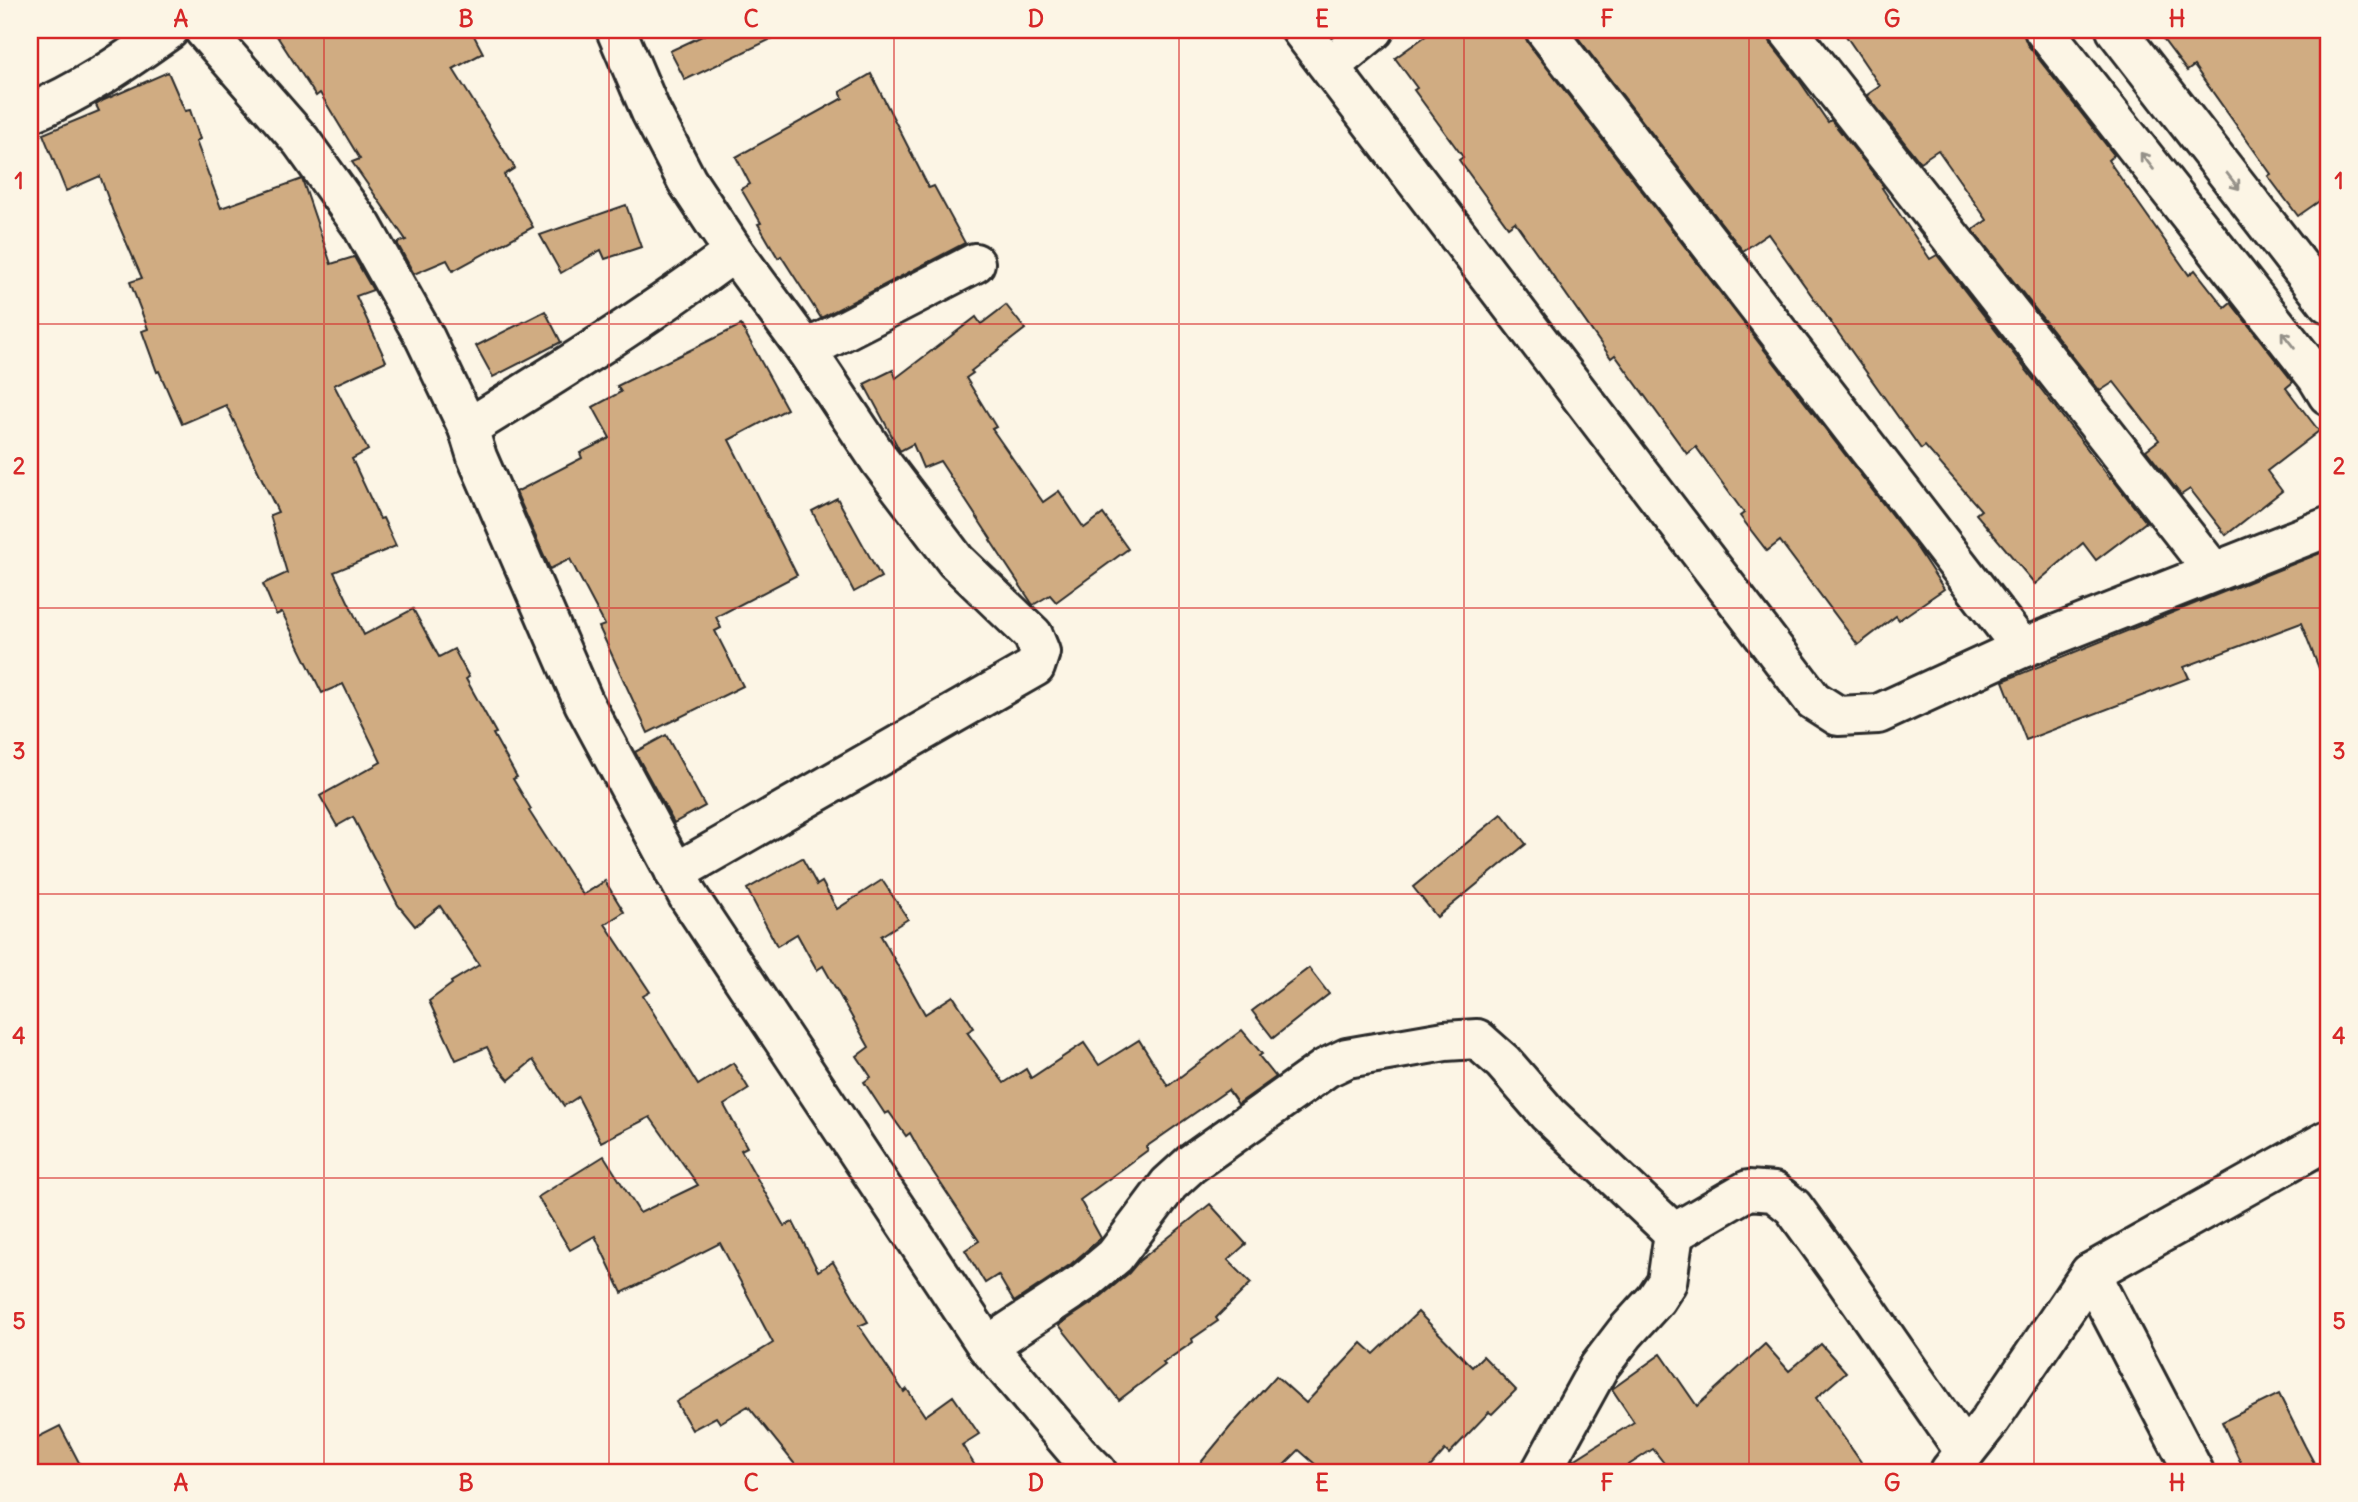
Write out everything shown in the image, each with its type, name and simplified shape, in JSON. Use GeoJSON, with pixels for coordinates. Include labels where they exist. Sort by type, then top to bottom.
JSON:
{"type":"FeatureCollection","features":[{"type":"Feature","properties":{"kind":"street"},"geometry":{"type":"LineString","coordinates":[[30,113],[63,100],[116,69],[169,30]]}},
{"type":"Feature","properties":{"kind":"street"},"geometry":{"type":"LineString","coordinates":[[204,30],[301,141],[362,226],[425,338],[468,428],[477,457],[584,704],[688,896],[987,1346],[1097,1472]]}},
{"type":"Feature","properties":{"kind":"street"},"geometry":{"type":"LineString","coordinates":[[615,30],[651,112],[687,181],[734,252],[806,351],[880,461],[956,561],[1033,635],[1040,652],[1035,667],[676,873]]}},
{"type":"Feature","properties":{"kind":"street"},"geometry":{"type":"LineString","coordinates":[[1301,30],[1813,700],[1838,716],[1878,714],[2022,648],[2328,527]]}},
{"type":"Feature","properties":{"kind":"street"},"geometry":{"type":"LineString","coordinates":[[1330,66],[1374,30]]}},
{"type":"Feature","properties":{"kind":"street"},"geometry":{"type":"LineString","coordinates":[[1545,30],[2022,648]]}},
{"type":"Feature","properties":{"kind":"street"},"geometry":{"type":"LineString","coordinates":[[1788,30],[2213,572]]}},
{"type":"Feature","properties":{"kind":"street"},"geometry":{"type":"LineString","coordinates":[[2044,30],[2324,380]]}},
{"type":"Feature","properties":{"kind":"street"},"geometry":{"type":"LineString","coordinates":[[2116,30],[2328,303]]}},
{"type":"Feature","properties":{"kind":"street"},"geometry":{"type":"LineString","coordinates":[[468,428],[583,358],[682,292],[734,252]]}},
{"type":"Feature","properties":{"kind":"street"},"geometry":{"type":"LineString","coordinates":[[806,351],[975,263]]}},
{"type":"Feature","properties":{"kind":"street"},"geometry":{"type":"LineString","coordinates":[[987,1346],[1084,1282],[1115,1256],[1169,1184],[1191,1164],[1326,1068],[1347,1058],[1445,1041],[1477,1039],[1503,1062],[1548,1114],[1674,1233]]}},
{"type":"Feature","properties":{"kind":"street"},"geometry":{"type":"LineString","coordinates":[[1674,1233],[1748,1190],[1774,1192],[1793,1207],[1838,1269],[1957,1462],[1988,1423],[2090,1273],[2328,1140]]}},
{"type":"Feature","properties":{"kind":"street"},"geometry":{"type":"LineString","coordinates":[[1551,1467],[1599,1367],[1667,1282],[1674,1233]]}},
{"type":"Feature","properties":{"kind":"street"},"geometry":{"type":"LineString","coordinates":[[2090,1273],[2194,1472]]}},
{"type":"Feature","properties":{"kind":"building"},"geometry":{"type":"Polygon","coordinates":[[[273,30],[471,30],[483,53],[453,69],[515,168],[504,175],[533,227],[453,271],[447,260],[414,274],[397,243],[406,240],[352,162],[360,159],[320,93],[316,96],[273,30]]]}},
{"type":"Feature","properties":{"kind":"building"},"geometry":{"type":"Polygon","coordinates":[[[715,30],[790,30],[685,80],[670,51],[715,30]]]}},
{"type":"Feature","properties":{"kind":"building"},"geometry":{"type":"Polygon","coordinates":[[[1434,30],[1524,30],[1528,43],[1917,548],[1944,589],[1899,620],[1896,616],[1858,645],[1780,541],[1767,551],[1740,516],[1744,513],[1696,447],[1687,454],[1615,355],[1611,358],[1515,222],[1508,227],[1459,160],[1463,157],[1414,90],[1417,88],[1395,58],[1434,30]]]}},
{"type":"Feature","properties":{"kind":"building"},"geometry":{"type":"Polygon","coordinates":[[[1572,30],[1767,30],[1771,44],[1828,122],[1831,120],[1884,187],[1882,188],[1930,259],[1937,255],[2146,522],[2096,560],[2083,543],[2035,584],[1976,514],[1981,510],[1925,446],[1921,449],[1768,234],[1743,251],[1572,30]]]}},
{"type":"Feature","properties":{"kind":"building"},"geometry":{"type":"Polygon","coordinates":[[[1842,30],[2023,30],[2027,44],[2114,155],[2108,160],[2189,275],[2195,270],[2225,308],[2231,303],[2293,382],[2286,388],[2319,431],[2267,471],[2282,491],[2226,535],[2190,489],[2181,495],[2146,450],[2159,440],[2114,382],[2100,391],[1973,230],[1987,220],[1938,150],[1920,162],[1867,95],[1880,86],[1842,30]]]}},
{"type":"Feature","properties":{"kind":"building"},"geometry":{"type":"Polygon","coordinates":[[[2156,30],[2328,30],[2328,195],[2298,216],[2194,66],[2187,71],[2156,30]]]}},
{"type":"Feature","properties":{"kind":"building"},"geometry":{"type":"Polygon","coordinates":[[[168,72],[185,111],[190,110],[200,139],[196,141],[221,208],[302,179],[331,264],[354,257],[373,290],[356,296],[386,361],[334,385],[368,450],[352,459],[396,546],[334,572],[364,635],[413,609],[439,657],[454,649],[469,677],[466,679],[496,733],[493,734],[517,777],[513,779],[531,809],[529,811],[583,895],[605,881],[624,912],[605,924],[650,992],[643,996],[698,1085],[733,1063],[749,1089],[724,1105],[747,1147],[741,1150],[784,1226],[793,1222],[818,1271],[833,1262],[868,1322],[859,1326],[904,1392],[907,1389],[925,1416],[953,1396],[979,1434],[962,1445],[979,1472],[801,1472],[748,1406],[720,1423],[716,1417],[692,1430],[676,1402],[773,1343],[720,1243],[622,1293],[595,1236],[570,1250],[538,1197],[604,1156],[640,1213],[698,1185],[650,1117],[601,1142],[578,1097],[564,1106],[533,1060],[509,1080],[496,1065],[487,1047],[456,1060],[429,1001],[452,984],[451,982],[479,965],[440,906],[415,926],[398,905],[353,817],[337,826],[320,796],[381,762],[343,684],[322,693],[282,612],[276,615],[263,584],[287,573],[270,515],[278,512],[226,405],[182,424],[159,371],[157,372],[142,331],[148,329],[130,282],[142,278],[100,176],[66,191],[43,134],[99,111],[96,105],[104,100],[168,72]]]}},
{"type":"Feature","properties":{"kind":"building"},"geometry":{"type":"Polygon","coordinates":[[[871,74],[929,188],[934,186],[965,243],[821,318],[781,256],[778,258],[758,224],[761,223],[741,189],[750,184],[736,157],[843,98],[840,92],[871,74]]]}},
{"type":"Feature","properties":{"kind":"building"},"geometry":{"type":"Polygon","coordinates":[[[626,205],[641,247],[605,259],[601,250],[561,273],[540,235],[626,205]]]}},
{"type":"Feature","properties":{"kind":"building"},"geometry":{"type":"Polygon","coordinates":[[[1006,305],[1025,329],[971,371],[973,373],[966,378],[996,427],[992,429],[1043,502],[1059,491],[1084,528],[1103,514],[1128,549],[1056,602],[1050,595],[1033,605],[940,461],[923,468],[913,444],[900,451],[864,384],[893,370],[896,378],[976,317],[981,324],[1006,305]]]}},
{"type":"Feature","properties":{"kind":"building"},"geometry":{"type":"Polygon","coordinates":[[[545,311],[561,342],[493,377],[476,346],[545,311]]]}},
{"type":"Feature","properties":{"kind":"building"},"geometry":{"type":"Polygon","coordinates":[[[741,325],[787,409],[729,440],[797,575],[716,617],[721,628],[715,631],[743,686],[648,733],[599,627],[605,625],[570,559],[550,569],[516,492],[582,458],[580,453],[610,438],[593,407],[621,392],[617,386],[741,325]]]}},
{"type":"Feature","properties":{"kind":"building"},"geometry":{"type":"Polygon","coordinates":[[[837,498],[881,577],[854,592],[812,511],[837,498]]]}},
{"type":"Feature","properties":{"kind":"building"},"geometry":{"type":"Polygon","coordinates":[[[2323,552],[2328,565],[2328,686],[2301,623],[2184,667],[2189,678],[2026,740],[2003,681],[2323,552]]]}},
{"type":"Feature","properties":{"kind":"building"},"geometry":{"type":"Polygon","coordinates":[[[666,735],[705,806],[674,823],[635,752],[666,735]]]}},
{"type":"Feature","properties":{"kind":"building"},"geometry":{"type":"Polygon","coordinates":[[[1502,814],[1526,844],[1437,917],[1413,887],[1502,814]]]}},
{"type":"Feature","properties":{"kind":"building"},"geometry":{"type":"Polygon","coordinates":[[[802,858],[817,885],[822,882],[837,909],[882,880],[908,919],[881,936],[925,1014],[953,996],[974,1028],[967,1032],[1004,1083],[1026,1069],[1031,1078],[1084,1043],[1099,1065],[1139,1040],[1168,1086],[1242,1030],[1262,1054],[1259,1056],[1276,1077],[1238,1104],[1228,1090],[1146,1147],[1148,1150],[1080,1200],[1101,1238],[1071,1264],[1014,1302],[998,1275],[985,1283],[965,1250],[979,1241],[910,1133],[906,1136],[889,1112],[885,1114],[864,1082],[871,1077],[857,1056],[869,1047],[823,966],[817,970],[797,934],[777,946],[747,889],[802,858]]]}},
{"type":"Feature","properties":{"kind":"building"},"geometry":{"type":"Polygon","coordinates":[[[1309,968],[1329,994],[1273,1038],[1252,1011],[1309,968]]]}},
{"type":"Feature","properties":{"kind":"building"},"geometry":{"type":"Polygon","coordinates":[[[1210,1204],[1246,1244],[1228,1260],[1251,1283],[1216,1318],[1218,1321],[1192,1339],[1193,1342],[1119,1400],[1059,1325],[1098,1299],[1139,1261],[1210,1204]]]}},
{"type":"Feature","properties":{"kind":"building"},"geometry":{"type":"Polygon","coordinates":[[[1418,1312],[1472,1367],[1483,1356],[1516,1390],[1492,1414],[1489,1412],[1449,1454],[1445,1450],[1426,1472],[1324,1472],[1299,1450],[1277,1472],[1193,1472],[1276,1376],[1306,1403],[1362,1343],[1374,1354],[1418,1312]]]}},
{"type":"Feature","properties":{"kind":"building"},"geometry":{"type":"Polygon","coordinates":[[[1765,1344],[1789,1371],[1821,1344],[1846,1372],[1816,1398],[1868,1472],[1671,1472],[1653,1449],[1618,1472],[1566,1472],[1571,1462],[1634,1422],[1612,1389],[1661,1354],[1697,1406],[1765,1344]]]}},
{"type":"Feature","properties":{"kind":"building"},"geometry":{"type":"Polygon","coordinates":[[[2279,1394],[2319,1472],[2245,1472],[2222,1422],[2279,1394]]]}},
{"type":"Feature","properties":{"kind":"building"},"geometry":{"type":"Polygon","coordinates":[[[60,1426],[84,1472],[30,1472],[30,1441],[60,1426]]]}}]}
